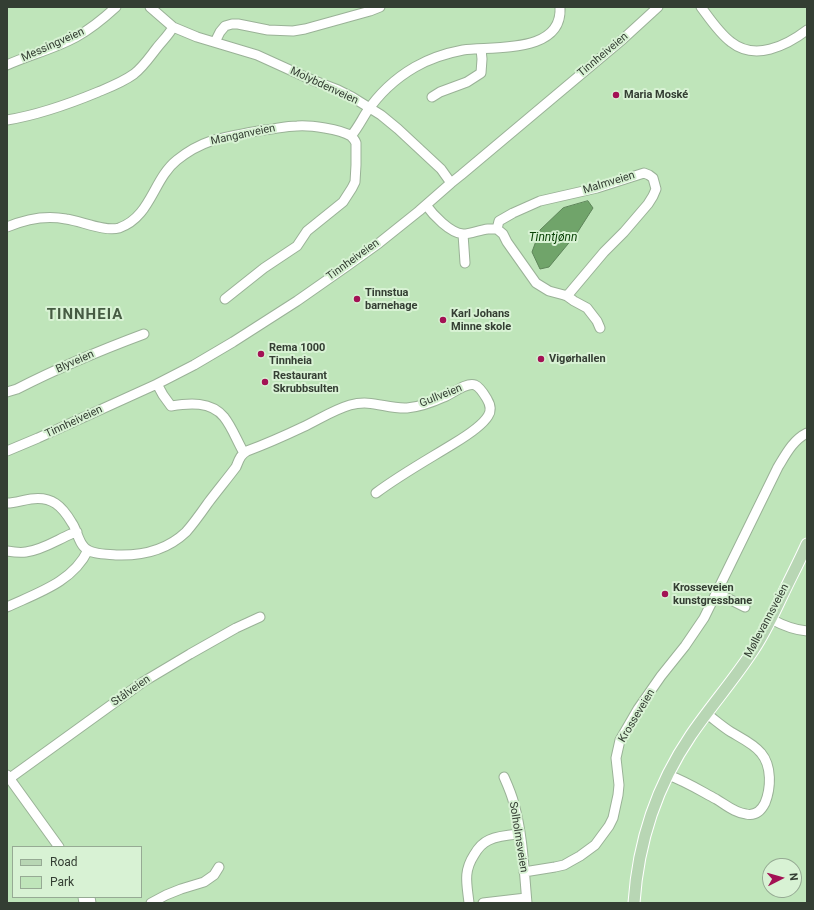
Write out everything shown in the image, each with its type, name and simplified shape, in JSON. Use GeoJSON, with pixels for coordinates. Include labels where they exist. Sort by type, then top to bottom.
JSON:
{"type":"FeatureCollection","features":[{"type":"Feature","properties":{"kind":"main road","name":"Møllevannsveien"},"geometry":{"type":"LineString","coordinates":[[634,903],[637,872],[646,832],[654,807],[668,775],[690,736],[753,652],[771,619],[807,544]]}},
{"type":"Feature","properties":{"kind":"street","name":"Messingveien"},"geometry":{"type":"LineString","coordinates":[[7,65],[76,37],[93,26],[116,7]]}},
{"type":"Feature","properties":{"kind":"street","name":"Molybdenveien"},"geometry":{"type":"LineString","coordinates":[[150,7],[173,27],[197,37],[269,60],[352,97],[381,115],[398,128],[442,169],[451,183]]}},
{"type":"Feature","properties":{"kind":"street"},"geometry":{"type":"LineString","coordinates":[[215,42],[225,26],[232,24],[280,31],[305,29],[380,7]]}},
{"type":"Feature","properties":{"kind":"street"},"geometry":{"type":"LineString","coordinates":[[225,299],[264,268],[297,246],[307,232],[344,202],[352,188],[356,173],[356,143],[351,136],[370,108],[396,80],[413,68],[462,50],[523,45],[547,36],[554,30],[558,23],[560,7]]}},
{"type":"Feature","properties":{"kind":"street","name":"Tinnheiveien"},"geometry":{"type":"LineString","coordinates":[[7,451],[157,384],[208,357],[297,301],[379,243],[426,205],[618,43],[658,7]]}},
{"type":"Feature","properties":{"kind":"street"},"geometry":{"type":"LineString","coordinates":[[701,7],[719,31],[734,45],[743,49],[754,51],[770,49],[785,44],[807,30]]}},
{"type":"Feature","properties":{"kind":"street"},"geometry":{"type":"LineString","coordinates":[[7,120],[27,116],[78,100],[127,79],[141,68],[170,33],[173,27]]}},
{"type":"Feature","properties":{"kind":"street"},"geometry":{"type":"LineString","coordinates":[[432,97],[440,92],[467,82],[481,73],[481,49]]}},
{"type":"Feature","properties":{"kind":"street","name":"Manganveien"},"geometry":{"type":"LineString","coordinates":[[7,227],[24,220],[50,218],[66,219],[112,229],[120,227],[133,220],[145,208],[162,175],[176,160],[201,145],[220,139],[251,132],[298,126],[310,126],[333,130],[351,136]]}},
{"type":"Feature","properties":{"kind":"street","name":"Malmveien"},"geometry":{"type":"LineString","coordinates":[[497,229],[499,221],[506,216],[540,201],[597,188],[644,173],[653,178],[656,188],[654,196],[567,296]]}},
{"type":"Feature","properties":{"kind":"street"},"geometry":{"type":"LineString","coordinates":[[426,205],[431,212],[448,227],[457,232],[463,234],[488,229],[497,229],[503,234],[536,283],[549,291],[567,296],[587,308],[597,321],[600,328]]}},
{"type":"Feature","properties":{"kind":"street"},"geometry":{"type":"LineString","coordinates":[[463,234],[465,263]]}},
{"type":"Feature","properties":{"kind":"street","name":"Blyveien"},"geometry":{"type":"LineString","coordinates":[[7,392],[17,389],[94,353],[144,334]]}},
{"type":"Feature","properties":{"kind":"street"},"geometry":{"type":"LineString","coordinates":[[7,503],[39,498],[48,499],[56,503],[64,510],[85,548],[92,552],[125,555],[154,551],[172,542],[186,532],[236,467],[240,457],[244,453],[226,421],[219,412],[210,406],[202,404],[171,406],[157,384]]}},
{"type":"Feature","properties":{"kind":"street","name":"Gullveien"},"geometry":{"type":"LineString","coordinates":[[244,453],[337,410],[358,403],[369,402],[394,407],[410,408],[444,397],[467,386],[475,385],[480,389],[490,405],[490,412],[484,421],[463,438],[402,476],[391,481],[376,492]]}},
{"type":"Feature","properties":{"kind":"street","name":"Krosseveien"},"geometry":{"type":"LineString","coordinates":[[524,872],[555,867],[571,861],[595,845],[609,826],[613,818],[618,795],[619,785],[616,758],[620,740],[638,709],[661,676],[677,658],[704,618],[778,467],[788,450],[799,438],[807,433]]}},
{"type":"Feature","properties":{"kind":"street"},"geometry":{"type":"LineString","coordinates":[[7,551],[21,553],[27,552],[77,532]]}},
{"type":"Feature","properties":{"kind":"street"},"geometry":{"type":"LineString","coordinates":[[7,607],[65,578],[73,572],[85,557],[88,550]]}},
{"type":"Feature","properties":{"kind":"street"},"geometry":{"type":"LineString","coordinates":[[717,593],[745,607]]}},
{"type":"Feature","properties":{"kind":"street","name":"Stålveien"},"geometry":{"type":"LineString","coordinates":[[8,777],[143,682],[231,631],[260,617]]}},
{"type":"Feature","properties":{"kind":"street"},"geometry":{"type":"LineString","coordinates":[[771,619],[781,625],[807,632]]}},
{"type":"Feature","properties":{"kind":"street"},"geometry":{"type":"LineString","coordinates":[[668,775],[717,800],[731,809],[744,814],[750,815],[757,813],[762,809],[766,800],[770,782],[765,759],[756,748],[707,714]]}},
{"type":"Feature","properties":{"kind":"street"},"geometry":{"type":"LineString","coordinates":[[8,777],[58,846]]}},
{"type":"Feature","properties":{"kind":"street","name":"Solholmsveien"},"geometry":{"type":"LineString","coordinates":[[483,903],[527,901],[514,802],[504,777]]}},
{"type":"Feature","properties":{"kind":"street"},"geometry":{"type":"LineString","coordinates":[[469,903],[466,876],[467,868],[470,860],[481,844],[496,837],[519,834]]}},
{"type":"Feature","properties":{"kind":"street"},"geometry":{"type":"LineString","coordinates":[[151,903],[181,889],[204,882],[214,875],[219,867]]}},
{"type":"Feature","properties":{"kind":"green space"},"geometry":{"type":"Polygon","coordinates":[[[7,7],[807,7],[807,903],[7,903],[7,7]]]}},
{"type":"Feature","properties":{"kind":"water","name":"Tinntjønn"},"geometry":{"type":"Polygon","coordinates":[[[588,201],[593,208],[577,233],[549,267],[540,269],[532,252],[540,230],[563,208],[588,201]]]}},
{"type":"Feature","properties":{"kind":"place","name":"Maria Moské"},"geometry":{"type":"Point","coordinates":[616,95]}},
{"type":"Feature","properties":{"kind":"place","name":"Tinnstua barnehage"},"geometry":{"type":"Point","coordinates":[357,299]}},
{"type":"Feature","properties":{"kind":"place","name":"Karl Johans Minne skole"},"geometry":{"type":"Point","coordinates":[443,320]}},
{"type":"Feature","properties":{"kind":"place","name":"Rema 1000 Tinnheia"},"geometry":{"type":"Point","coordinates":[261,354]}},
{"type":"Feature","properties":{"kind":"place","name":"Vigørhallen"},"geometry":{"type":"Point","coordinates":[541,359]}},
{"type":"Feature","properties":{"kind":"place","name":"Restaurant Skrubbsulten"},"geometry":{"type":"Point","coordinates":[265,382]}},
{"type":"Feature","properties":{"kind":"place","name":"Krosseveien kunstgressbane"},"geometry":{"type":"Point","coordinates":[665,594]}},
{"type":"Feature","properties":{"kind":"district","name":"TINNHEIA"},"geometry":{"type":"Point","coordinates":[85,315]}}]}
